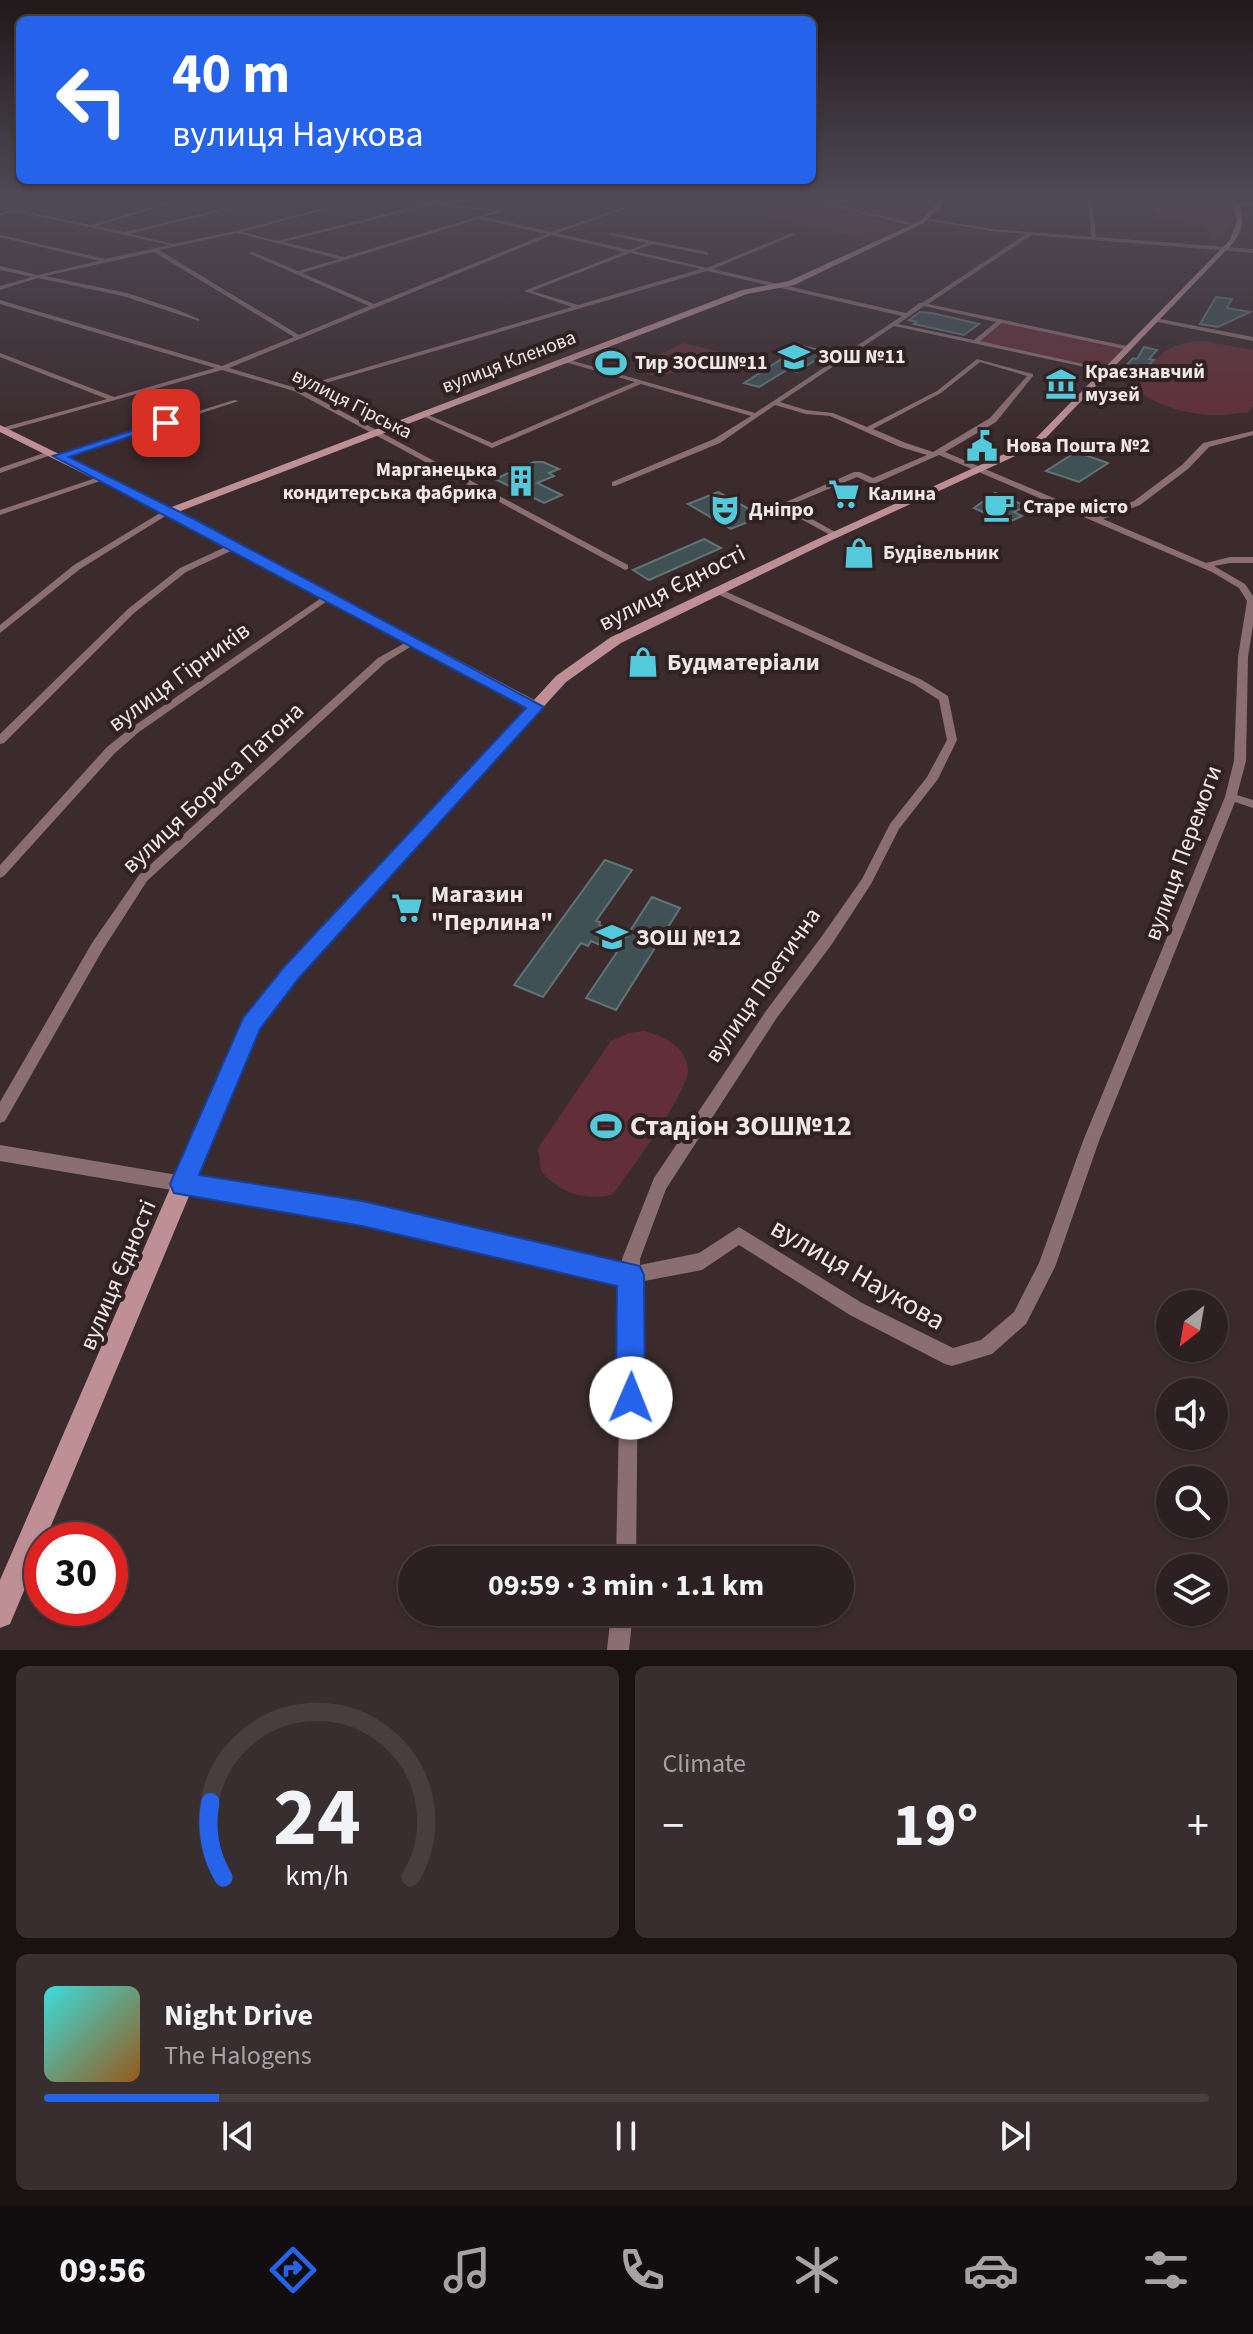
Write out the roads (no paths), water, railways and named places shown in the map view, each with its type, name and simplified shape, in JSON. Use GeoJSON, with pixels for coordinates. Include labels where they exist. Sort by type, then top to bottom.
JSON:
{"type":"FeatureCollection","features":[{"type":"Feature","properties":{"kind":"street"},"geometry":{"type":"LineString","coordinates":[[0,288],[37,277],[142,298],[197,320]]}},
{"type":"Feature","properties":{"kind":"street"},"geometry":{"type":"LineString","coordinates":[[199,277],[300,338]]}},
{"type":"Feature","properties":{"kind":"street"},"geometry":{"type":"LineString","coordinates":[[307,277],[373,306]]}},
{"type":"Feature","properties":{"kind":"street"},"geometry":{"type":"LineString","coordinates":[[1,430],[225,367],[445,277]]}},
{"type":"Feature","properties":{"kind":"street"},"geometry":{"type":"LineString","coordinates":[[564,277],[527,291],[580,308]]}},
{"type":"Feature","properties":{"kind":"street"},"geometry":{"type":"LineString","coordinates":[[296,390],[682,277]]}},
{"type":"Feature","properties":{"kind":"street"},"geometry":{"type":"LineString","coordinates":[[740,277],[906,315]]}},
{"type":"Feature","properties":{"kind":"street","name":"вулиця Кленова"},"geometry":{"type":"LineString","coordinates":[[168,512],[745,292],[780,287],[802,277]]}},
{"type":"Feature","properties":{"kind":"street"},"geometry":{"type":"LineString","coordinates":[[615,484],[717,441],[963,277]]}},
{"type":"Feature","properties":{"kind":"street","name":"вулиця Єдності"},"geometry":{"type":"LineString","coordinates":[[0,1614],[251,1024],[291,973],[561,679],[616,640],[835,534],[1036,443],[1197,277]]}},
{"type":"Feature","properties":{"kind":"street","name":"вулиця Гірська"},"geometry":{"type":"LineString","coordinates":[[0,302],[296,390],[625,567]]}},
{"type":"Feature","properties":{"kind":"street"},"geometry":{"type":"LineString","coordinates":[[921,304],[1129,348]]}},
{"type":"Feature","properties":{"kind":"street"},"geometry":{"type":"LineString","coordinates":[[1155,320],[1253,339]]}},
{"type":"Feature","properties":{"kind":"street"},"geometry":{"type":"LineString","coordinates":[[975,342],[1001,321]]}},
{"type":"Feature","properties":{"kind":"street"},"geometry":{"type":"LineString","coordinates":[[892,324],[1106,371]]}},
{"type":"Feature","properties":{"kind":"street"},"geometry":{"type":"LineString","coordinates":[[0,355],[114,399]]}},
{"type":"Feature","properties":{"kind":"street"},"geometry":{"type":"LineString","coordinates":[[563,360],[756,415]]}},
{"type":"Feature","properties":{"kind":"street"},"geometry":{"type":"LineString","coordinates":[[835,534],[781,506],[857,474],[873,481],[936,453],[993,420],[1031,375],[979,360],[939,392],[868,429]]}},
{"type":"Feature","properties":{"kind":"street"},"geometry":{"type":"LineString","coordinates":[[422,414],[492,446],[639,383]]}},
{"type":"Feature","properties":{"kind":"street"},"geometry":{"type":"LineString","coordinates":[[0,471],[236,401]]}},
{"type":"Feature","properties":{"kind":"street","name":"вулиця Перемоги"},"geometry":{"type":"LineString","coordinates":[[774,403],[806,412],[831,414],[903,445],[979,469],[1205,566],[1242,586],[1252,601],[1243,657],[1247,746],[1231,797],[1091,1141],[1046,1267],[1020,1318],[986,1348],[952,1357]]}},
{"type":"Feature","properties":{"kind":"street"},"geometry":{"type":"LineString","coordinates":[[1,430],[105,478],[536,707]]}},
{"type":"Feature","properties":{"kind":"street"},"geometry":{"type":"LineString","coordinates":[[1095,519],[1137,503],[1185,467],[1206,445],[1253,433]]}},
{"type":"Feature","properties":{"kind":"street"},"geometry":{"type":"LineString","coordinates":[[0,513],[105,478]]}},
{"type":"Feature","properties":{"kind":"street"},"geometry":{"type":"LineString","coordinates":[[0,630],[77,567],[168,512]]}},
{"type":"Feature","properties":{"kind":"street"},"geometry":{"type":"LineString","coordinates":[[0,740],[131,611],[183,570],[234,546]]}},
{"type":"Feature","properties":{"kind":"street"},"geometry":{"type":"LineString","coordinates":[[1205,566],[1230,560],[1253,560]]}},
{"type":"Feature","properties":{"kind":"street","name":"вулиця Поетична"},"geometry":{"type":"LineString","coordinates":[[626,1546],[631,1259],[660,1184],[771,1015],[859,893],[894,827],[932,779],[952,740],[944,698],[918,682],[718,591]]}},
{"type":"Feature","properties":{"kind":"street","name":"вулиця Гірників"},"geometry":{"type":"LineString","coordinates":[[0,873],[111,750],[135,730],[327,597]]}},
{"type":"Feature","properties":{"kind":"street","name":"вулиця Бориса Патона"},"geometry":{"type":"LineString","coordinates":[[0,1116],[97,947],[143,878],[382,660],[412,642]]}},
{"type":"Feature","properties":{"kind":"street"},"geometry":{"type":"LineString","coordinates":[[1231,797],[1253,804]]}},
{"type":"Feature","properties":{"kind":"street","name":"вулиця Наукова"},"geometry":{"type":"LineString","coordinates":[[0,1153],[362,1214],[631,1275],[702,1261],[739,1235],[856,1309],[952,1357]]}},
{"type":"Feature","properties":{"kind":"street"},"geometry":{"type":"LineString","coordinates":[[618,1650],[621,1626]]}},
{"type":"Feature","properties":{"kind":"place","name":"ЗОШ №11"},"geometry":{"type":"Point","coordinates":[794,357]}},
{"type":"Feature","properties":{"kind":"place","name":"Тир ЗОСШ№11"},"geometry":{"type":"Point","coordinates":[611,363]}},
{"type":"Feature","properties":{"kind":"place","name":"Краєзнавчий музей"},"geometry":{"type":"Point","coordinates":[1061,384]}},
{"type":"Feature","properties":{"kind":"place","name":"Нова Пошта №2"},"geometry":{"type":"Point","coordinates":[982,446]}},
{"type":"Feature","properties":{"kind":"place","name":"Марганецька кондитерська фабрика"},"geometry":{"type":"Point","coordinates":[521,481]}},
{"type":"Feature","properties":{"kind":"place","name":"Калина"},"geometry":{"type":"Point","coordinates":[844,494]}},
{"type":"Feature","properties":{"kind":"place","name":"Старе місто"},"geometry":{"type":"Point","coordinates":[999,507]}},
{"type":"Feature","properties":{"kind":"place","name":"Дніпро"},"geometry":{"type":"Point","coordinates":[725,510]}},
{"type":"Feature","properties":{"kind":"place","name":"Будівельник"},"geometry":{"type":"Point","coordinates":[859,553]}},
{"type":"Feature","properties":{"kind":"place","name":"Будматеріали"},"geometry":{"type":"Point","coordinates":[643,662]}},
{"type":"Feature","properties":{"kind":"place","name":"Магазин \"Перлина\""},"geometry":{"type":"Point","coordinates":[407,908]}},
{"type":"Feature","properties":{"kind":"place","name":"ЗОШ №12"},"geometry":{"type":"Point","coordinates":[612,937]}},
{"type":"Feature","properties":{"kind":"place","name":"Стадіон ЗОШ№12"},"geometry":{"type":"Point","coordinates":[606,1126]}}]}
